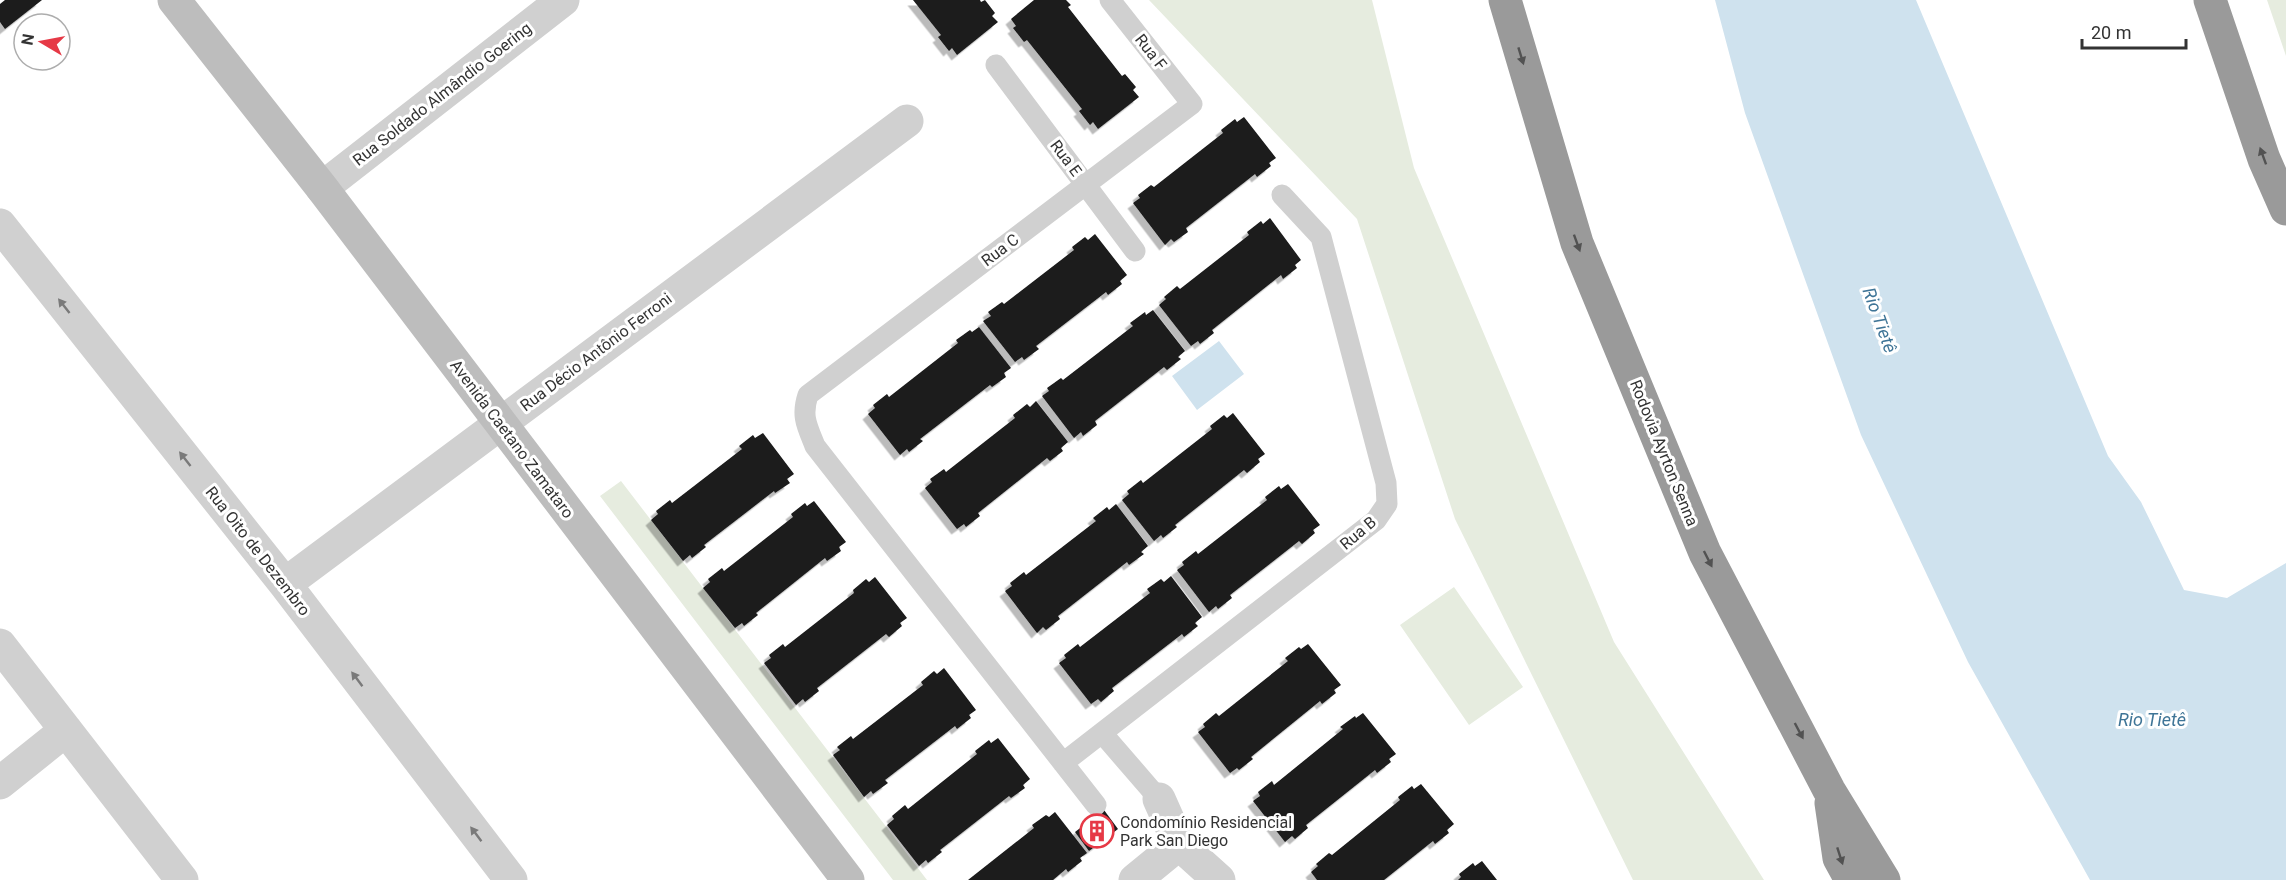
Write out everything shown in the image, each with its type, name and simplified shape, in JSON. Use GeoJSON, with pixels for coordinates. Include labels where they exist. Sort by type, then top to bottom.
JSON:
{"type":"FeatureCollection","features":[{"type":"Feature","properties":{"kind":"highway","name":"Rodovia Ayrton Senna"},"geometry":{"type":"LineString","coordinates":[[1505,0],[1577,243],[1705,553],[1829,790],[1884,880]]}},
{"type":"Feature","properties":{"kind":"highway"},"geometry":{"type":"LineString","coordinates":[[2210,0],[2264,159],[2286,210]]}},
{"type":"Feature","properties":{"kind":"highway"},"geometry":{"type":"LineString","coordinates":[[1829,790],[1839,858],[1851,880]]}},
{"type":"Feature","properties":{"kind":"main road","name":"Avenida Caetano Zamataro"},"geometry":{"type":"LineString","coordinates":[[174,0],[322,188],[848,880]]}},
{"type":"Feature","properties":{"kind":"street","name":"Rua Soldado Almândio Goering"},"geometry":{"type":"LineString","coordinates":[[322,188],[563,0]]}},
{"type":"Feature","properties":{"kind":"street","name":"Rua Décio Antônio Ferroni"},"geometry":{"type":"LineString","coordinates":[[285,584],[907,121]]}},
{"type":"Feature","properties":{"kind":"street","name":"Rua Oito de Dezembro"},"geometry":{"type":"LineString","coordinates":[[0,225],[285,584],[511,880]]}},
{"type":"Feature","properties":{"kind":"street"},"geometry":{"type":"LineString","coordinates":[[0,645],[182,880]]}},
{"type":"Feature","properties":{"kind":"street"},"geometry":{"type":"LineString","coordinates":[[0,783],[66,730]]}},
{"type":"Feature","properties":{"kind":"street"},"geometry":{"type":"LineString","coordinates":[[1159,799],[1179,844],[1219,880]]}},
{"type":"Feature","properties":{"kind":"street"},"geometry":{"type":"LineString","coordinates":[[1135,880],[1179,844]]}},
{"type":"Feature","properties":{"kind":"lane","name":"Rua F"},"geometry":{"type":"LineString","coordinates":[[1110,0],[1192,104]]}},
{"type":"Feature","properties":{"kind":"lane","name":"Rua E"},"geometry":{"type":"LineString","coordinates":[[996,65],[1135,251]]}},
{"type":"Feature","properties":{"kind":"lane","name":"Rua C"},"geometry":{"type":"LineString","coordinates":[[1063,763],[815,446],[803,409],[808,395],[1087,186],[1192,104]]}},
{"type":"Feature","properties":{"kind":"lane","name":"Rua B"},"geometry":{"type":"LineString","coordinates":[[1063,763],[1376,520],[1387,504],[1386,483],[1321,237],[1282,195]]}},
{"type":"Feature","properties":{"kind":"lane"},"geometry":{"type":"LineString","coordinates":[[1102,733],[1159,799]]}},
{"type":"Feature","properties":{"kind":"lane"},"geometry":{"type":"LineString","coordinates":[[1063,763],[1096,805]]}},
{"type":"Feature","properties":{"kind":"shaded area"},"geometry":{"type":"Polygon","coordinates":[[[1149,0],[1372,0],[1414,168],[1614,642],[1764,880],[1633,880],[1455,519],[1357,219],[1149,0]]]}},
{"type":"Feature","properties":{"kind":"shaded area"},"geometry":{"type":"Polygon","coordinates":[[[2267,0],[2286,0],[2286,56],[2267,0]]]}},
{"type":"Feature","properties":{"kind":"shaded area"},"geometry":{"type":"Polygon","coordinates":[[[621,481],[927,880],[893,880],[600,496],[621,481]]]}},
{"type":"Feature","properties":{"kind":"shaded area"},"geometry":{"type":"Polygon","coordinates":[[[1454,587],[1523,687],[1469,725],[1400,625],[1454,587]]]}},
{"type":"Feature","properties":{"kind":"water","name":"Rio Tietê"},"geometry":{"type":"Polygon","coordinates":[[[1715,0],[1916,0],[2108,456],[2141,502],[2184,590],[2227,598],[2286,563],[2286,880],[2090,880],[1968,662],[1861,435],[1745,113],[1715,0]]]}},
{"type":"Feature","properties":{"kind":"water"},"geometry":{"type":"Polygon","coordinates":[[[1219,341],[1244,374],[1197,410],[1172,376],[1219,341]]]}},
{"type":"Feature","properties":{"kind":"building"},"geometry":{"type":"Polygon","coordinates":[[[5,0],[42,0],[27,12],[12,12],[12,24],[5,29],[0,22],[0,4],[5,0]]]}},
{"type":"Feature","properties":{"kind":"building"},"geometry":{"type":"Polygon","coordinates":[[[913,0],[980,0],[981,2],[985,0],[995,13],[992,16],[998,22],[957,55],[952,48],[949,51],[938,37],[941,35],[913,0]]]}},
{"type":"Feature","properties":{"kind":"building"},"geometry":{"type":"Polygon","coordinates":[[[1034,0],[1066,0],[1071,5],[1068,7],[1122,76],[1125,74],[1136,87],[1133,90],[1139,97],[1098,129],[1093,122],[1090,125],[1079,111],[1082,109],[1027,40],[1024,42],[1013,28],[1016,26],[1011,19],[1034,0]]]}},
{"type":"Feature","properties":{"kind":"building"},"geometry":{"type":"Polygon","coordinates":[[[1244,117],[1276,158],[1269,163],[1271,166],[1257,177],[1255,174],[1186,228],[1188,232],[1174,242],[1171,239],[1165,245],[1133,203],[1140,198],[1138,195],[1151,185],[1154,187],[1223,133],[1221,130],[1235,119],[1237,122],[1244,117]]]}},
{"type":"Feature","properties":{"kind":"building"},"geometry":{"type":"Polygon","coordinates":[[[1270,218],[1301,260],[1295,265],[1297,268],[1283,279],[1281,275],[1212,330],[1214,333],[1200,344],[1198,341],[1191,346],[1159,305],[1166,299],[1164,297],[1177,286],[1180,289],[1249,235],[1247,232],[1261,221],[1263,224],[1270,218]]]}},
{"type":"Feature","properties":{"kind":"building"},"geometry":{"type":"Polygon","coordinates":[[[1095,234],[1127,275],[1120,281],[1122,284],[1108,295],[1106,292],[1036,346],[1039,349],[1024,360],[1022,357],[1015,362],[983,321],[991,316],[988,312],[1002,302],[1004,304],[1074,250],[1072,247],[1085,237],[1088,240],[1095,234]]]}},
{"type":"Feature","properties":{"kind":"building"},"geometry":{"type":"Polygon","coordinates":[[[1153,310],[1185,351],[1178,357],[1181,359],[1167,370],[1164,367],[1095,421],[1097,425],[1083,436],[1081,432],[1074,438],[1042,396],[1049,391],[1047,388],[1061,378],[1063,380],[1133,326],[1130,323],[1145,312],[1146,315],[1153,310]]]}},
{"type":"Feature","properties":{"kind":"building"},"geometry":{"type":"Polygon","coordinates":[[[979,327],[1011,368],[1004,373],[1006,377],[992,387],[990,385],[920,439],[923,441],[909,452],[907,449],[900,455],[868,414],[875,408],[873,405],[887,394],[889,397],[958,343],[956,340],[970,330],[972,332],[979,327]]]}},
{"type":"Feature","properties":{"kind":"building"},"geometry":{"type":"Polygon","coordinates":[[[1036,401],[1068,442],[1061,448],[1063,451],[1050,461],[1047,458],[978,513],[980,516],[966,527],[964,524],[957,529],[925,488],[932,482],[930,479],[944,469],[946,472],[1015,418],[1013,415],[1027,404],[1030,407],[1036,401]]]}},
{"type":"Feature","properties":{"kind":"building"},"geometry":{"type":"Polygon","coordinates":[[[1233,413],[1265,454],[1258,459],[1260,462],[1247,473],[1244,470],[1175,525],[1177,527],[1163,538],[1161,535],[1154,541],[1122,500],[1129,494],[1127,491],[1141,480],[1143,483],[1212,429],[1210,426],[1224,415],[1227,418],[1233,413]]]}},
{"type":"Feature","properties":{"kind":"building"},"geometry":{"type":"Polygon","coordinates":[[[763,433],[794,474],[787,479],[790,483],[775,493],[774,491],[704,545],[706,547],[692,558],[690,555],[683,561],[651,520],[658,514],[656,511],[670,500],[672,503],[742,449],[739,446],[753,435],[755,438],[763,433]]]}},
{"type":"Feature","properties":{"kind":"building"},"geometry":{"type":"Polygon","coordinates":[[[1288,484],[1320,525],[1313,530],[1315,533],[1302,544],[1299,541],[1230,595],[1232,598],[1218,609],[1216,606],[1209,612],[1177,570],[1184,565],[1182,562],[1196,551],[1198,554],[1267,500],[1265,497],[1279,486],[1281,489],[1288,484]]]}},
{"type":"Feature","properties":{"kind":"building"},"geometry":{"type":"Polygon","coordinates":[[[814,501],[846,542],[839,547],[841,551],[827,561],[825,558],[756,613],[758,615],[744,626],[742,623],[735,628],[703,588],[710,582],[708,579],[722,568],[724,571],[793,517],[791,514],[805,503],[807,506],[814,501]]]}},
{"type":"Feature","properties":{"kind":"building"},"geometry":{"type":"Polygon","coordinates":[[[1116,504],[1148,546],[1141,552],[1144,554],[1129,565],[1127,562],[1058,616],[1060,619],[1046,630],[1043,627],[1037,633],[1005,591],[1012,586],[1010,583],[1024,572],[1026,575],[1096,521],[1093,518],[1107,507],[1109,510],[1116,504]]]}},
{"type":"Feature","properties":{"kind":"building"},"geometry":{"type":"Polygon","coordinates":[[[1171,576],[1202,617],[1195,623],[1198,626],[1184,637],[1182,634],[1112,688],[1114,691],[1101,702],[1098,699],[1091,704],[1059,663],[1066,658],[1064,655],[1078,644],[1080,647],[1150,593],[1147,589],[1161,579],[1164,582],[1171,576]]]}},
{"type":"Feature","properties":{"kind":"building"},"geometry":{"type":"Polygon","coordinates":[[[875,577],[907,618],[900,623],[902,626],[889,637],[886,634],[817,688],[819,691],[805,702],[803,699],[796,705],[764,663],[771,658],[769,655],[783,644],[785,647],[854,593],[853,590],[866,579],[869,582],[875,577]]]}},
{"type":"Feature","properties":{"kind":"building"},"geometry":{"type":"Polygon","coordinates":[[[1308,644],[1341,685],[1334,690],[1336,693],[1322,704],[1320,701],[1251,757],[1253,759],[1239,770],[1237,768],[1230,773],[1198,732],[1205,727],[1203,724],[1216,713],[1219,716],[1288,661],[1285,658],[1299,647],[1301,649],[1308,644]]]}},
{"type":"Feature","properties":{"kind":"building"},"geometry":{"type":"Polygon","coordinates":[[[944,668],[976,710],[969,715],[971,718],[957,729],[955,726],[885,780],[888,783],[873,794],[871,791],[864,797],[833,755],[840,750],[837,747],[851,736],[853,739],[923,685],[921,682],[934,671],[937,674],[944,668]]]}},
{"type":"Feature","properties":{"kind":"building"},"geometry":{"type":"Polygon","coordinates":[[[1363,713],[1396,754],[1389,759],[1391,762],[1377,773],[1375,770],[1306,825],[1308,828],[1295,839],[1292,836],[1285,842],[1253,801],[1260,796],[1258,792],[1272,781],[1274,785],[1343,729],[1340,727],[1363,713]]]}},
{"type":"Feature","properties":{"kind":"building"},"geometry":{"type":"Polygon","coordinates":[[[998,738],[1030,779],[1023,785],[1025,788],[1011,798],[1009,796],[940,850],[942,852],[928,863],[926,860],[919,866],[887,825],[894,819],[892,816],[905,805],[908,809],[977,754],[975,751],[989,740],[991,743],[998,738]]]}},
{"type":"Feature","properties":{"kind":"building"},"geometry":{"type":"Polygon","coordinates":[[[1421,784],[1454,824],[1447,830],[1449,833],[1435,844],[1433,841],[1384,880],[1317,880],[1311,872],[1318,866],[1316,864],[1329,853],[1332,855],[1400,800],[1398,797],[1412,786],[1414,789],[1421,784]]]}},
{"type":"Feature","properties":{"kind":"building","name":"Condomínio Residencial Park San Diego"},"geometry":{"type":"Polygon","coordinates":[[[1104,810],[1118,829],[1089,851],[1075,832],[1104,810]]]}},
{"type":"Feature","properties":{"kind":"building"},"geometry":{"type":"Polygon","coordinates":[[[1055,812],[1087,853],[1080,858],[1082,861],[1068,872],[1066,869],[1053,880],[968,880],[1034,828],[1032,825],[1046,815],[1049,817],[1055,812]]]}},
{"type":"Feature","properties":{"kind":"building"},"geometry":{"type":"Polygon","coordinates":[[[1482,861],[1497,880],[1458,880],[1461,877],[1459,874],[1473,863],[1475,866],[1482,861]]]}},
{"type":"Feature","properties":{"kind":"place","name":"Condomínio Residencial Park San Diego"},"geometry":{"type":"Point","coordinates":[1097,831]}}]}
